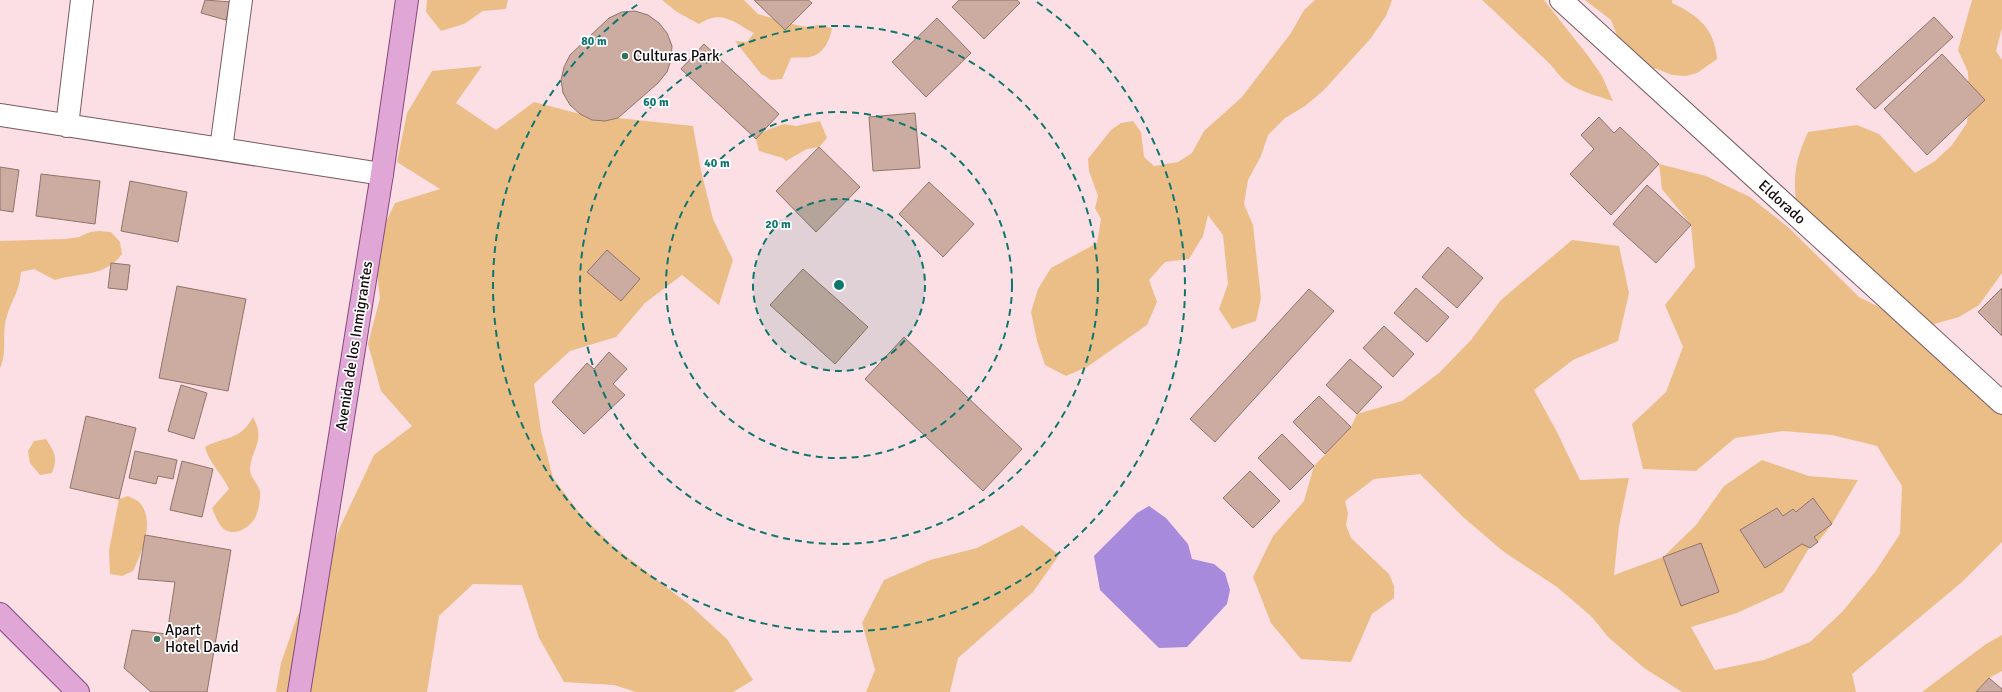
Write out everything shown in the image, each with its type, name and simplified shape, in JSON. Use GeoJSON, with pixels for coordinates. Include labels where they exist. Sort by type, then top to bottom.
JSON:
{"type":"FeatureCollection","features":[{"type":"Feature","properties":{"kind":"main road","name":"Avenida de los Inmigrantes"},"geometry":{"type":"LineString","coordinates":[[299,692],[382,174],[407,0]]}},
{"type":"Feature","properties":{"kind":"main road"},"geometry":{"type":"LineString","coordinates":[[0,614],[78,692]]}},
{"type":"Feature","properties":{"kind":"street"},"geometry":{"type":"LineString","coordinates":[[67,126],[82,0]]}},
{"type":"Feature","properties":{"kind":"street"},"geometry":{"type":"LineString","coordinates":[[221,149],[241,0]]}},
{"type":"Feature","properties":{"kind":"street","name":"Eldorado"},"geometry":{"type":"LineString","coordinates":[[1562,0],[2000,398]]}},
{"type":"Feature","properties":{"kind":"street"},"geometry":{"type":"LineString","coordinates":[[1,115],[382,174]]}},
{"type":"Feature","properties":{"kind":"shaded area"},"geometry":{"type":"Polygon","coordinates":[[[427,0],[508,0],[506,9],[483,11],[464,24],[441,31],[426,12],[427,0]]]}},
{"type":"Feature","properties":{"kind":"shaded area"},"geometry":{"type":"Polygon","coordinates":[[[662,0],[744,0],[758,14],[796,25],[808,27],[819,25],[832,28],[828,42],[823,50],[810,57],[791,58],[782,79],[771,80],[761,74],[735,41],[747,42],[754,33],[733,21],[721,17],[707,20],[699,24],[677,12],[662,0]]]}},
{"type":"Feature","properties":{"kind":"shaded area"},"geometry":{"type":"Polygon","coordinates":[[[1315,0],[1392,0],[1386,16],[1371,38],[1324,90],[1305,106],[1285,118],[1268,135],[1261,156],[1248,180],[1244,204],[1253,225],[1261,298],[1256,321],[1232,329],[1219,309],[1228,284],[1223,235],[1208,215],[1203,236],[1189,259],[1165,262],[1149,280],[1157,302],[1147,325],[1087,367],[1066,376],[1045,365],[1037,341],[1031,312],[1038,289],[1051,268],[1097,243],[1101,219],[1095,208],[1098,196],[1089,171],[1088,159],[1111,130],[1121,123],[1133,121],[1141,132],[1144,157],[1154,166],[1178,162],[1192,153],[1204,131],[1242,97],[1291,33],[1304,10],[1315,0]]]}},
{"type":"Feature","properties":{"kind":"shaded area"},"geometry":{"type":"Polygon","coordinates":[[[1482,0],[1544,0],[1602,76],[1613,101],[1584,91],[1565,81],[1549,63],[1482,0]]]}},
{"type":"Feature","properties":{"kind":"shaded area"},"geometry":{"type":"Polygon","coordinates":[[[1585,0],[1672,0],[1672,3],[1690,13],[1704,24],[1712,39],[1717,59],[1697,73],[1686,76],[1672,75],[1657,69],[1632,65],[1620,43],[1611,20],[1585,0]]]}},
{"type":"Feature","properties":{"kind":"shaded area"},"geometry":{"type":"Polygon","coordinates":[[[1972,0],[2002,0],[2002,28],[1996,51],[2002,60],[2002,273],[1979,305],[1959,317],[1934,324],[2002,404],[2002,542],[1962,582],[1852,674],[1856,692],[1682,692],[1644,668],[1608,637],[1592,617],[1557,587],[1504,552],[1463,517],[1420,474],[1374,479],[1345,501],[1348,513],[1346,525],[1351,538],[1389,574],[1394,586],[1394,598],[1372,614],[1351,662],[1301,659],[1271,623],[1253,577],[1273,536],[1304,501],[1314,466],[1351,427],[1357,414],[1402,401],[1439,373],[1471,340],[1501,300],[1572,240],[1619,246],[1629,293],[1618,341],[1573,360],[1534,390],[1557,432],[1580,480],[1629,478],[1619,526],[1614,575],[1663,557],[1696,525],[1724,486],[1762,460],[1809,476],[1858,480],[1832,524],[1818,542],[1809,548],[1783,592],[1737,613],[1691,627],[1715,670],[1764,660],[1810,642],[1842,612],[1875,572],[1900,534],[1902,486],[1877,446],[1832,435],[1783,431],[1735,438],[1696,471],[1643,469],[1632,424],[1666,392],[1683,347],[1665,305],[1695,267],[1691,225],[1662,189],[1659,164],[1706,176],[1750,197],[1789,228],[1859,297],[1905,320],[1933,324],[1911,310],[1796,202],[1795,174],[1798,158],[1808,132],[1857,125],[1879,134],[1915,173],[1935,161],[1952,145],[1967,123],[1969,99],[1968,72],[1958,50],[1972,0]]]}},
{"type":"Feature","properties":{"kind":"shaded area"},"geometry":{"type":"Polygon","coordinates":[[[482,66],[456,103],[496,130],[534,102],[580,114],[592,120],[605,121],[618,118],[693,126],[701,171],[713,219],[733,260],[719,305],[682,275],[645,303],[616,337],[570,351],[534,384],[541,431],[553,478],[581,515],[613,546],[691,606],[727,639],[753,680],[733,692],[636,692],[614,685],[564,682],[539,638],[522,585],[473,584],[439,616],[427,692],[276,692],[281,663],[297,617],[323,571],[341,525],[374,455],[412,426],[381,391],[368,344],[380,298],[374,247],[395,203],[440,189],[397,162],[407,113],[432,71],[482,66]]]}},
{"type":"Feature","properties":{"kind":"shaded area"},"geometry":{"type":"Polygon","coordinates":[[[820,121],[827,138],[819,147],[807,149],[786,161],[783,158],[759,151],[756,139],[761,133],[784,124],[796,126],[820,121]]]}},
{"type":"Feature","properties":{"kind":"shaded area"},"geometry":{"type":"Polygon","coordinates":[[[99,231],[111,232],[120,242],[122,254],[115,262],[107,267],[91,273],[55,280],[34,269],[21,272],[17,291],[5,322],[4,355],[0,368],[0,241],[66,239],[99,231]]]}},
{"type":"Feature","properties":{"kind":"shaded area"},"geometry":{"type":"Polygon","coordinates":[[[253,417],[257,425],[258,438],[250,469],[251,475],[260,491],[258,509],[255,518],[249,525],[237,532],[233,532],[224,529],[220,525],[212,508],[229,489],[209,458],[205,447],[237,434],[248,425],[253,417]]]}},
{"type":"Feature","properties":{"kind":"shaded area"},"geometry":{"type":"Polygon","coordinates":[[[46,439],[55,455],[55,463],[52,473],[40,475],[30,463],[28,451],[34,441],[46,439]]]}},
{"type":"Feature","properties":{"kind":"shaded area"},"geometry":{"type":"Polygon","coordinates":[[[128,496],[138,501],[144,509],[147,527],[143,546],[133,571],[122,576],[110,574],[109,550],[119,499],[128,496]]]}},
{"type":"Feature","properties":{"kind":"shaded area"},"geometry":{"type":"Polygon","coordinates":[[[1149,506],[1166,518],[1188,544],[1192,559],[1214,564],[1225,573],[1230,590],[1227,604],[1187,647],[1159,648],[1100,590],[1094,556],[1137,513],[1149,506]]]}},
{"type":"Feature","properties":{"kind":"shaded area"},"geometry":{"type":"Polygon","coordinates":[[[1022,525],[1059,555],[1033,592],[958,658],[950,692],[866,692],[875,670],[862,623],[884,580],[930,560],[977,548],[1022,525]]]}},
{"type":"Feature","properties":{"kind":"shaded area"},"geometry":{"type":"Polygon","coordinates":[[[2002,635],[2002,671],[1989,678],[1976,692],[1922,692],[1986,644],[2002,635]]]}},
{"type":"Feature","properties":{"kind":"building"},"geometry":{"type":"Polygon","coordinates":[[[205,0],[231,2],[226,20],[201,13],[205,0]]]}},
{"type":"Feature","properties":{"kind":"building"},"geometry":{"type":"Polygon","coordinates":[[[754,0],[808,0],[812,3],[785,30],[754,0]]]}},
{"type":"Feature","properties":{"kind":"building"},"geometry":{"type":"Polygon","coordinates":[[[959,0],[1017,0],[1020,3],[984,39],[952,7],[959,0]]]}},
{"type":"Feature","properties":{"kind":"building"},"geometry":{"type":"Polygon","coordinates":[[[635,11],[648,15],[659,23],[667,33],[672,46],[671,60],[667,72],[658,83],[618,118],[605,121],[592,120],[580,114],[570,105],[563,93],[561,80],[564,67],[570,55],[609,18],[622,12],[635,11]]]}},
{"type":"Feature","properties":{"kind":"building"},"geometry":{"type":"Polygon","coordinates":[[[1934,17],[1953,37],[1875,109],[1856,89],[1934,17]]]}},
{"type":"Feature","properties":{"kind":"building"},"geometry":{"type":"Polygon","coordinates":[[[937,18],[971,53],[926,97],[892,62],[937,18]]]}},
{"type":"Feature","properties":{"kind":"building"},"geometry":{"type":"Polygon","coordinates":[[[704,44],[779,114],[756,139],[681,69],[704,44]]]}},
{"type":"Feature","properties":{"kind":"building"},"geometry":{"type":"Polygon","coordinates":[[[1942,54],[1985,100],[1927,155],[1884,109],[1942,54]]]}},
{"type":"Feature","properties":{"kind":"building"},"geometry":{"type":"Polygon","coordinates":[[[915,113],[920,168],[873,171],[869,117],[915,113]]]}},
{"type":"Feature","properties":{"kind":"building"},"geometry":{"type":"Polygon","coordinates":[[[1599,117],[1614,133],[1620,127],[1659,164],[1611,215],[1570,174],[1594,149],[1581,135],[1599,117]]]}},
{"type":"Feature","properties":{"kind":"building"},"geometry":{"type":"Polygon","coordinates":[[[819,147],[860,187],[816,232],[776,191],[819,147]]]}},
{"type":"Feature","properties":{"kind":"building"},"geometry":{"type":"Polygon","coordinates":[[[0,167],[19,170],[13,212],[0,210],[0,167]]]}},
{"type":"Feature","properties":{"kind":"building"},"geometry":{"type":"Polygon","coordinates":[[[41,174],[100,181],[95,224],[36,216],[41,174]]]}},
{"type":"Feature","properties":{"kind":"building"},"geometry":{"type":"Polygon","coordinates":[[[130,181],[187,192],[178,242],[121,231],[130,181]]]}},
{"type":"Feature","properties":{"kind":"building"},"geometry":{"type":"Polygon","coordinates":[[[929,182],[974,224],[943,257],[899,214],[929,182]]]}},
{"type":"Feature","properties":{"kind":"building"},"geometry":{"type":"Polygon","coordinates":[[[1647,185],[1691,225],[1656,263],[1613,224],[1647,185]]]}},
{"type":"Feature","properties":{"kind":"building"},"geometry":{"type":"Polygon","coordinates":[[[1448,247],[1483,278],[1457,308],[1422,277],[1448,247]]]}},
{"type":"Feature","properties":{"kind":"building"},"geometry":{"type":"Polygon","coordinates":[[[607,250],[640,279],[621,301],[587,272],[607,250]]]}},
{"type":"Feature","properties":{"kind":"building"},"geometry":{"type":"Polygon","coordinates":[[[111,263],[130,265],[127,290],[108,288],[111,263]]]}},
{"type":"Feature","properties":{"kind":"building"},"geometry":{"type":"Polygon","coordinates":[[[803,269],[868,327],[835,364],[770,305],[803,269]]]}},
{"type":"Feature","properties":{"kind":"building"},"geometry":{"type":"Polygon","coordinates":[[[177,286],[246,299],[228,391],[159,378],[177,286]]]}},
{"type":"Feature","properties":{"kind":"building"},"geometry":{"type":"Polygon","coordinates":[[[1416,288],[1449,317],[1427,342],[1394,313],[1416,288]]]}},
{"type":"Feature","properties":{"kind":"building"},"geometry":{"type":"Polygon","coordinates":[[[2002,288],[2002,336],[1978,312],[2002,288]]]}},
{"type":"Feature","properties":{"kind":"building"},"geometry":{"type":"Polygon","coordinates":[[[1309,289],[1334,311],[1215,442],[1190,419],[1309,289]]]}},
{"type":"Feature","properties":{"kind":"building"},"geometry":{"type":"Polygon","coordinates":[[[1384,326],[1414,354],[1393,377],[1363,348],[1384,326]]]}},
{"type":"Feature","properties":{"kind":"building"},"geometry":{"type":"Polygon","coordinates":[[[904,337],[1022,449],[983,491],[865,379],[904,337]]]}},
{"type":"Feature","properties":{"kind":"building"},"geometry":{"type":"Polygon","coordinates":[[[609,352],[627,369],[613,384],[625,395],[584,434],[552,402],[587,363],[594,369],[609,352]]]}},
{"type":"Feature","properties":{"kind":"building"},"geometry":{"type":"Polygon","coordinates":[[[1350,359],[1382,387],[1357,414],[1326,385],[1350,359]]]}},
{"type":"Feature","properties":{"kind":"building"},"geometry":{"type":"Polygon","coordinates":[[[181,385],[207,393],[194,439],[168,431],[181,385]]]}},
{"type":"Feature","properties":{"kind":"building"},"geometry":{"type":"Polygon","coordinates":[[[1319,396],[1351,427],[1325,454],[1293,422],[1319,396]]]}},
{"type":"Feature","properties":{"kind":"building"},"geometry":{"type":"Polygon","coordinates":[[[86,416],[136,428],[119,499],[70,488],[86,416]]]}},
{"type":"Feature","properties":{"kind":"building"},"geometry":{"type":"Polygon","coordinates":[[[1282,434],[1314,466],[1290,490],[1258,458],[1282,434]]]}},
{"type":"Feature","properties":{"kind":"building"},"geometry":{"type":"Polygon","coordinates":[[[135,451],[177,460],[173,479],[158,476],[156,484],[129,478],[135,451]]]}},
{"type":"Feature","properties":{"kind":"building"},"geometry":{"type":"Polygon","coordinates":[[[182,461],[213,469],[202,517],[170,510],[182,461]]]}},
{"type":"Feature","properties":{"kind":"building"},"geometry":{"type":"Polygon","coordinates":[[[1250,471],[1280,501],[1253,528],[1223,498],[1250,471]]]}},
{"type":"Feature","properties":{"kind":"building"},"geometry":{"type":"Polygon","coordinates":[[[1813,498],[1832,524],[1814,537],[1818,542],[1810,548],[1802,544],[1765,568],[1740,530],[1777,508],[1783,516],[1793,509],[1796,512],[1813,498]]]}},
{"type":"Feature","properties":{"kind":"building"},"geometry":{"type":"Polygon","coordinates":[[[145,535],[231,550],[207,692],[151,692],[124,668],[132,630],[167,634],[175,582],[138,579],[145,535]]]}},
{"type":"Feature","properties":{"kind":"building"},"geometry":{"type":"Polygon","coordinates":[[[1701,543],[1719,592],[1681,606],[1663,557],[1701,543]]]}},
{"type":"Feature","properties":{"kind":"building"},"geometry":{"type":"Polygon","coordinates":[[[1989,678],[2002,689],[2002,692],[1976,692],[1989,678]]]}},
{"type":"Feature","properties":{"kind":"place","name":"Culturas Park"},"geometry":{"type":"Point","coordinates":[625,56]}},
{"type":"Feature","properties":{"kind":"place","name":"Apart Hotel David"},"geometry":{"type":"Point","coordinates":[157,639]}}]}
